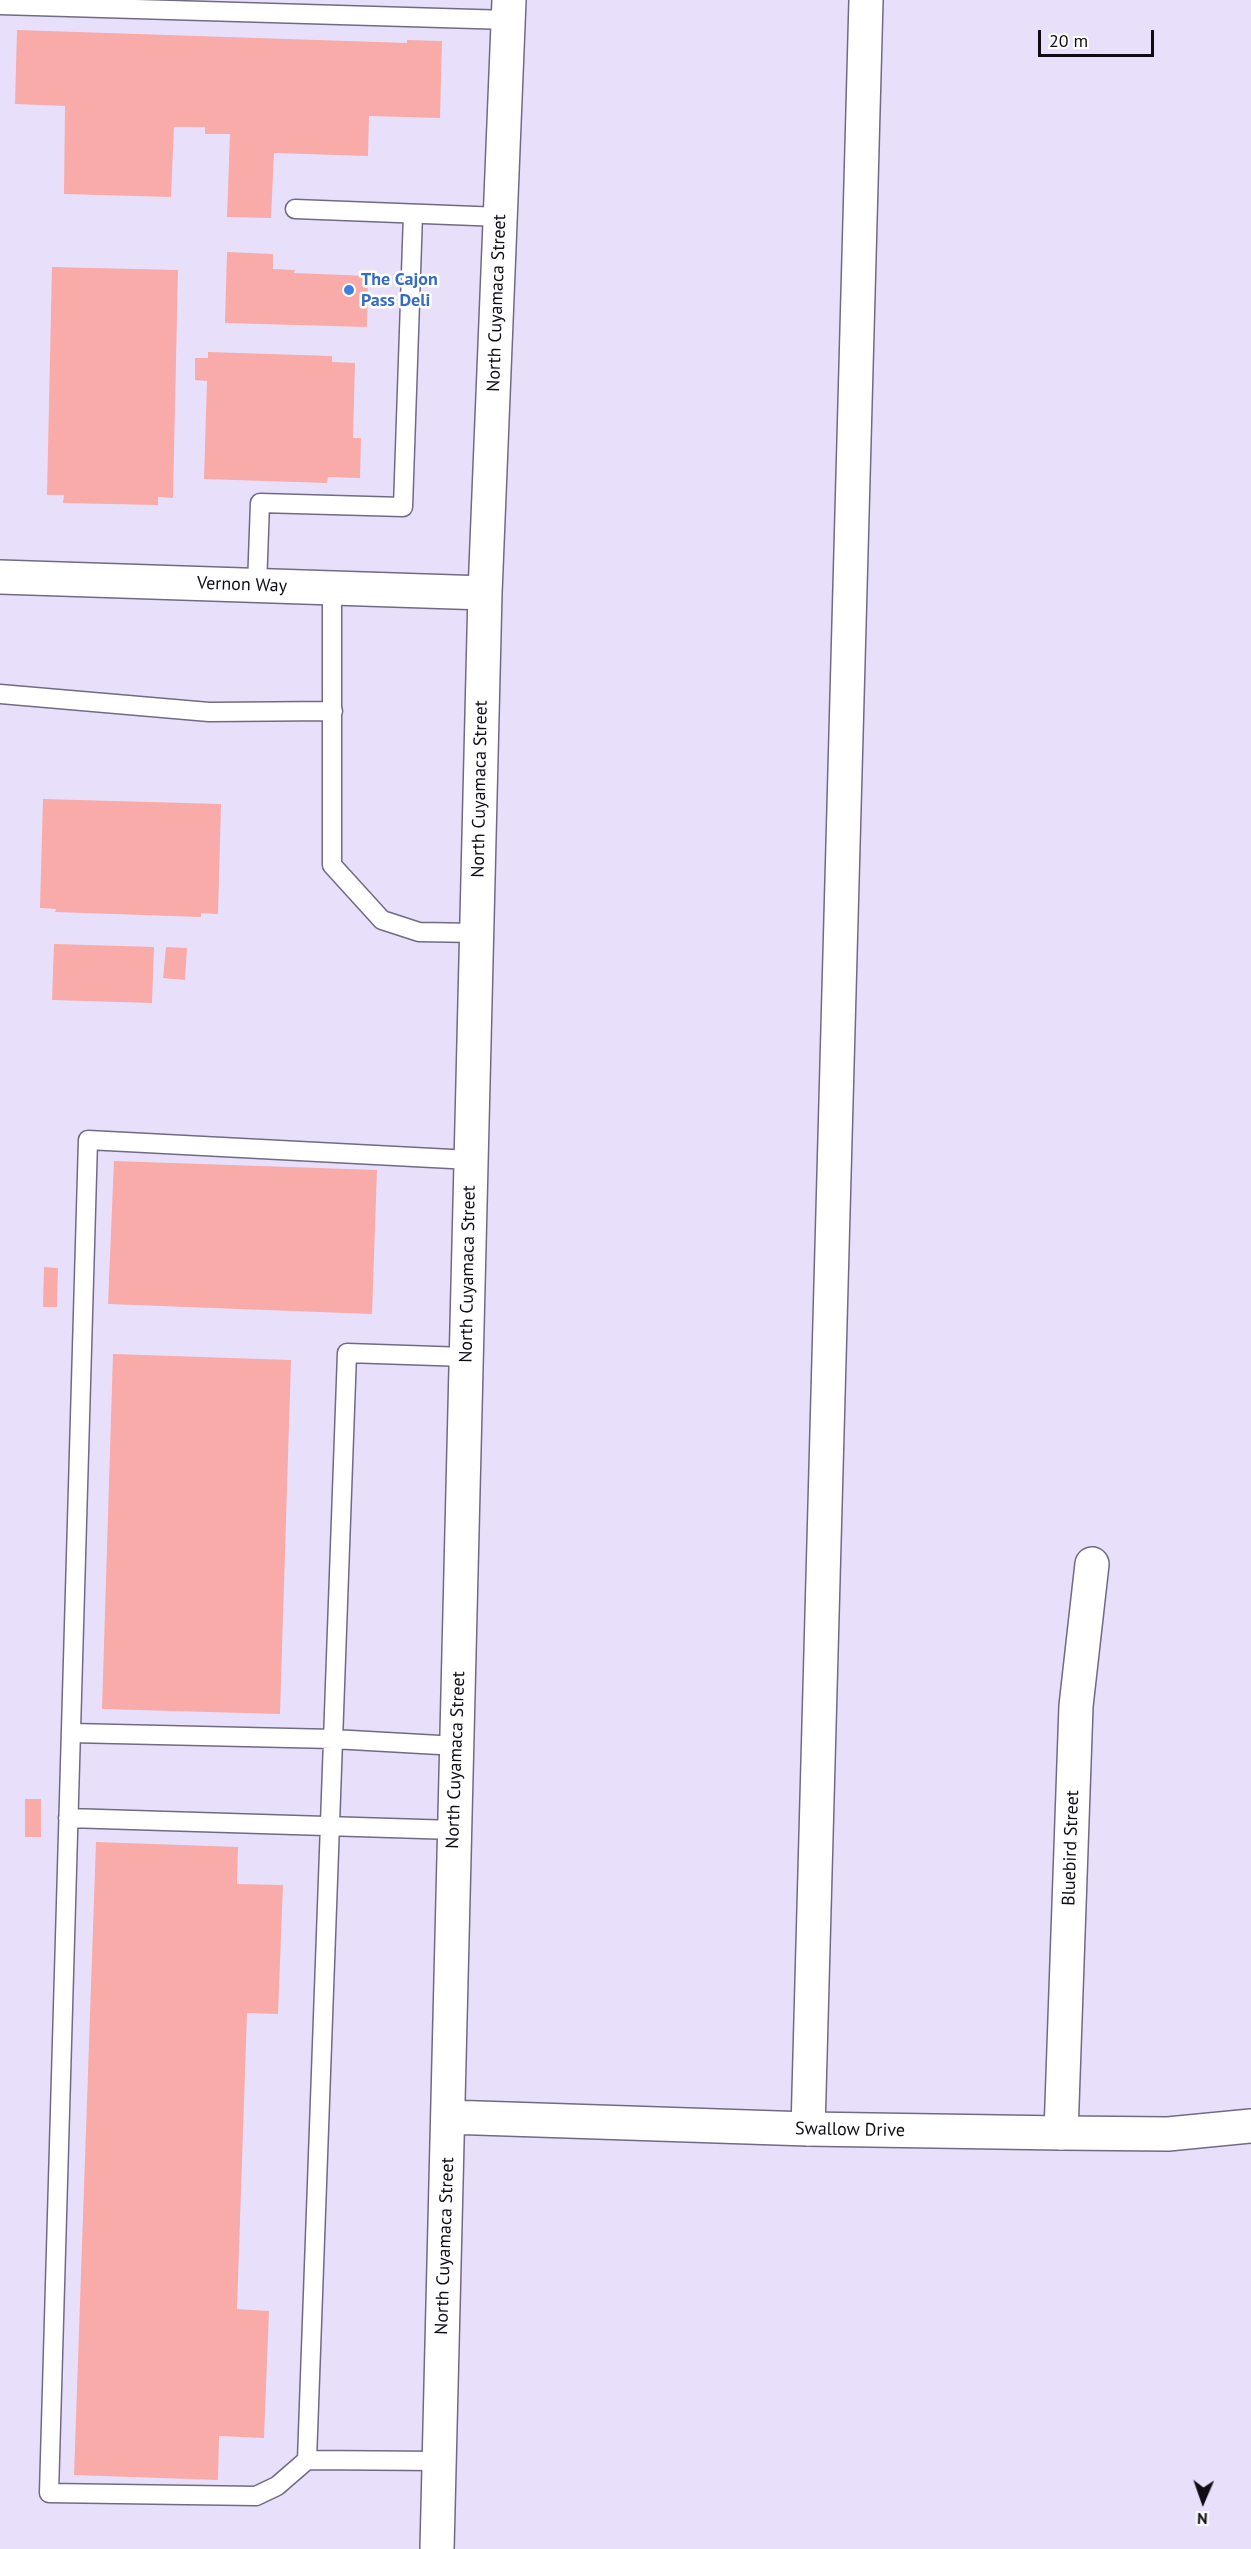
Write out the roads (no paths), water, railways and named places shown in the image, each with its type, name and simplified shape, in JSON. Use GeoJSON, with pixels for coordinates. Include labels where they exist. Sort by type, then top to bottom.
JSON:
{"type":"FeatureCollection","features":[{"type":"Feature","properties":{"kind":"street"},"geometry":{"type":"LineString","coordinates":[[808,2129],[866,0]]}},
{"type":"Feature","properties":{"kind":"street","name":"North Cuyamaca Street"},"geometry":{"type":"LineString","coordinates":[[437,2549],[485,593],[509,10]]}},
{"type":"Feature","properties":{"kind":"street","name":"Vernon Way"},"geometry":{"type":"LineString","coordinates":[[0,577],[485,593]]}},
{"type":"Feature","properties":{"kind":"street","name":"Bluebird Street"},"geometry":{"type":"LineString","coordinates":[[1061,2133],[1076,1706],[1092,1564]]}},
{"type":"Feature","properties":{"kind":"street","name":"Swallow Drive"},"geometry":{"type":"LineString","coordinates":[[448,2117],[808,2129],[1061,2133],[1168,2134],[1251,2126]]}},
{"type":"Feature","properties":{"kind":"lane"},"geometry":{"type":"LineString","coordinates":[[0,6],[509,10]]}},
{"type":"Feature","properties":{"kind":"lane"},"geometry":{"type":"LineString","coordinates":[[295,209],[501,217]]}},
{"type":"Feature","properties":{"kind":"lane"},"geometry":{"type":"LineString","coordinates":[[258,586],[260,503],[403,507],[413,213]]}},
{"type":"Feature","properties":{"kind":"lane"},"geometry":{"type":"LineString","coordinates":[[332,588],[332,865],[382,920],[419,932],[477,933]]}},
{"type":"Feature","properties":{"kind":"lane"},"geometry":{"type":"LineString","coordinates":[[0,694],[209,712],[333,711]]}},
{"type":"Feature","properties":{"kind":"lane"},"geometry":{"type":"LineString","coordinates":[[439,2461],[307,2460],[278,2486],[256,2496],[49,2493],[88,1140],[471,1160]]}},
{"type":"Feature","properties":{"kind":"lane"},"geometry":{"type":"LineString","coordinates":[[307,2460],[347,1353],[466,1357]]}},
{"type":"Feature","properties":{"kind":"lane"},"geometry":{"type":"LineString","coordinates":[[71,1733],[333,1739],[457,1746]]}},
{"type":"Feature","properties":{"kind":"lane"},"geometry":{"type":"LineString","coordinates":[[68,1818],[454,1830]]}},
{"type":"Feature","properties":{"kind":"place","name":"The Cajon Pass Deli"},"geometry":{"type":"Point","coordinates":[349,290]}}]}
